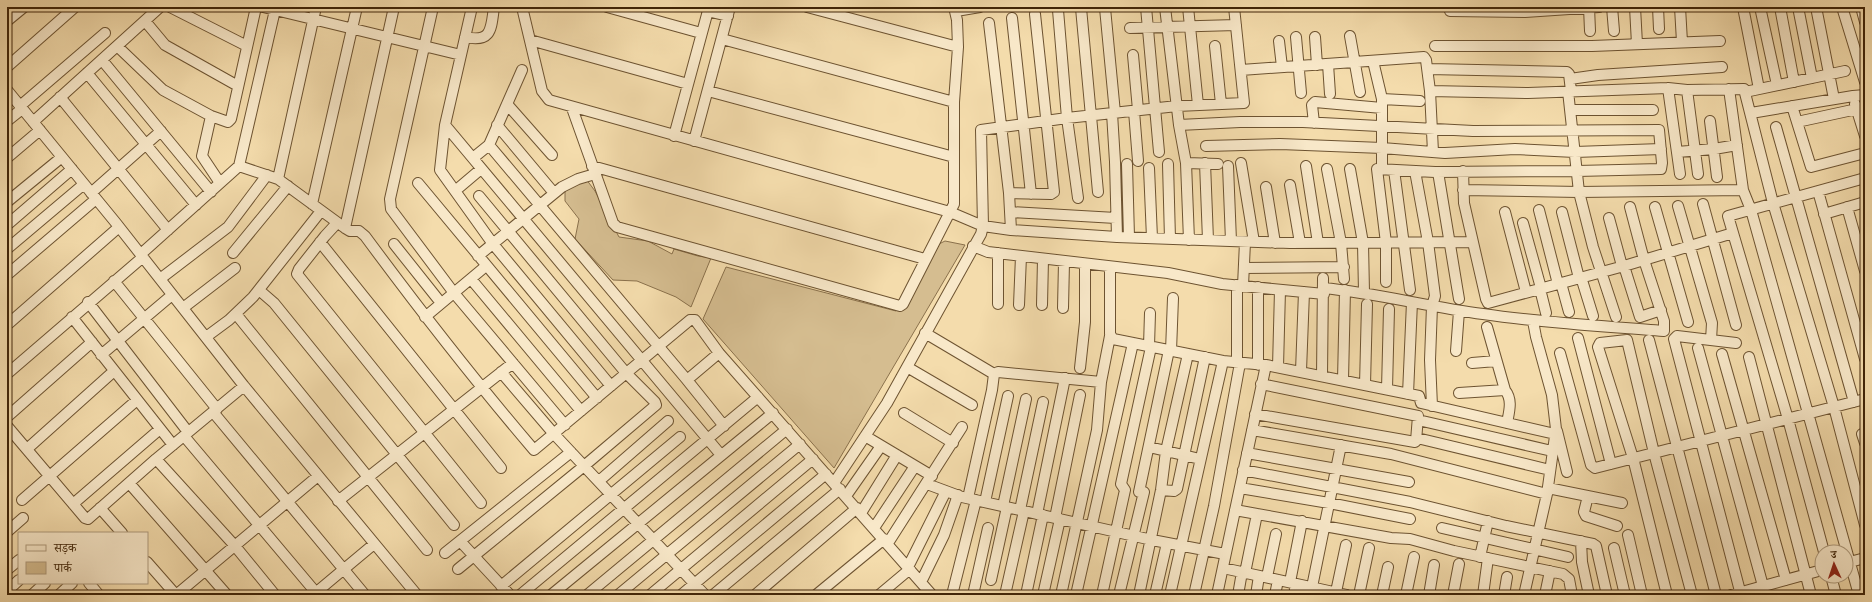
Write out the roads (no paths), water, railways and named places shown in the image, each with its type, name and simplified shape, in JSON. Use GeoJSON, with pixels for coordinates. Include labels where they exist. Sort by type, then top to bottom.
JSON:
{"type":"FeatureCollection","features":[{"type":"Feature","properties":{"kind":"street"},"geometry":{"type":"LineString","coordinates":[[7,21],[24,7]]}},
{"type":"Feature","properties":{"kind":"street"},"geometry":{"type":"LineString","coordinates":[[7,68],[75,7]]}},
{"type":"Feature","properties":{"kind":"street"},"geometry":{"type":"LineString","coordinates":[[33,122],[160,7]]}},
{"type":"Feature","properties":{"kind":"street"},"geometry":{"type":"LineString","coordinates":[[170,7],[247,46]]}},
{"type":"Feature","properties":{"kind":"street"},"geometry":{"type":"LineString","coordinates":[[117,46],[163,90],[211,116],[229,122],[256,7]]}},
{"type":"Feature","properties":{"kind":"street"},"geometry":{"type":"LineString","coordinates":[[264,7],[461,55]]}},
{"type":"Feature","properties":{"kind":"street"},"geometry":{"type":"LineString","coordinates":[[278,179],[316,7]]}},
{"type":"Feature","properties":{"kind":"street"},"geometry":{"type":"LineString","coordinates":[[206,337],[236,314],[259,290],[316,208],[357,7]]}},
{"type":"Feature","properties":{"kind":"street"},"geometry":{"type":"LineString","coordinates":[[394,7],[388,37],[341,226],[320,242],[299,269],[297,274],[481,503]]}},
{"type":"Feature","properties":{"kind":"street"},"geometry":{"type":"LineString","coordinates":[[433,7],[390,205],[394,215],[454,293],[565,425]]}},
{"type":"Feature","properties":{"kind":"street"},"geometry":{"type":"LineString","coordinates":[[472,7],[445,125],[440,170],[493,244],[611,386]]}},
{"type":"Feature","properties":{"kind":"street"},"geometry":{"type":"LineString","coordinates":[[465,37],[477,40],[488,34],[494,7]]}},
{"type":"Feature","properties":{"kind":"street"},"geometry":{"type":"LineString","coordinates":[[522,7],[542,91],[545,97],[549,100],[572,108],[950,212],[983,226],[1011,230],[1129,238],[1275,243],[1473,242]]}},
{"type":"Feature","properties":{"kind":"street"},"geometry":{"type":"LineString","coordinates":[[607,7],[701,33]]}},
{"type":"Feature","properties":{"kind":"street"},"geometry":{"type":"LineString","coordinates":[[807,7],[958,48]]}},
{"type":"Feature","properties":{"kind":"street"},"geometry":{"type":"LineString","coordinates":[[572,108],[612,223],[619,229],[897,306],[903,304],[954,204],[954,102],[958,48],[955,9],[980,7]]}},
{"type":"Feature","properties":{"kind":"street"},"geometry":{"type":"LineString","coordinates":[[1146,7],[1159,152]]}},
{"type":"Feature","properties":{"kind":"street"},"geometry":{"type":"LineString","coordinates":[[1165,7],[1179,125],[1186,162],[1189,240]]}},
{"type":"Feature","properties":{"kind":"street"},"geometry":{"type":"LineString","coordinates":[[1188,7],[1198,105]]}},
{"type":"Feature","properties":{"kind":"street"},"geometry":{"type":"LineString","coordinates":[[840,489],[865,436],[887,403],[981,234],[983,226],[981,131],[1067,118],[1136,110],[1244,102],[1234,7]]}},
{"type":"Feature","properties":{"kind":"street"},"geometry":{"type":"LineString","coordinates":[[1589,7],[1590,31]]}},
{"type":"Feature","properties":{"kind":"street"},"geometry":{"type":"LineString","coordinates":[[1450,11],[1525,12],[1566,8],[1599,7]]}},
{"type":"Feature","properties":{"kind":"street"},"geometry":{"type":"LineString","coordinates":[[1612,7],[1614,31]]}},
{"type":"Feature","properties":{"kind":"street"},"geometry":{"type":"LineString","coordinates":[[1635,7],[1637,44]]}},
{"type":"Feature","properties":{"kind":"street"},"geometry":{"type":"LineString","coordinates":[[1658,7],[1659,29]]}},
{"type":"Feature","properties":{"kind":"street"},"geometry":{"type":"LineString","coordinates":[[1680,7],[1682,42]]}},
{"type":"Feature","properties":{"kind":"street"},"geometry":{"type":"LineString","coordinates":[[1743,7],[1759,89]]}},
{"type":"Feature","properties":{"kind":"street"},"geometry":{"type":"LineString","coordinates":[[1760,7],[1777,85]]}},
{"type":"Feature","properties":{"kind":"street"},"geometry":{"type":"LineString","coordinates":[[1780,7],[1794,82]]}},
{"type":"Feature","properties":{"kind":"street"},"geometry":{"type":"LineString","coordinates":[[1798,7],[1812,78]]}},
{"type":"Feature","properties":{"kind":"street"},"geometry":{"type":"LineString","coordinates":[[1816,7],[1834,99]]}},
{"type":"Feature","properties":{"kind":"street"},"geometry":{"type":"LineString","coordinates":[[1842,7],[1865,82]]}},
{"type":"Feature","properties":{"kind":"street"},"geometry":{"type":"LineString","coordinates":[[1861,7],[1865,22]]}},
{"type":"Feature","properties":{"kind":"street"},"geometry":{"type":"LineString","coordinates":[[1081,8],[1098,192]]}},
{"type":"Feature","properties":{"kind":"street"},"geometry":{"type":"LineString","coordinates":[[1105,8],[1114,113],[1117,237]]}},
{"type":"Feature","properties":{"kind":"street"},"geometry":{"type":"LineString","coordinates":[[674,136],[708,9],[729,12],[694,142]]}},
{"type":"Feature","properties":{"kind":"street"},"geometry":{"type":"LineString","coordinates":[[7,374],[88,302],[114,281],[239,166],[275,10]]}},
{"type":"Feature","properties":{"kind":"street"},"geometry":{"type":"LineString","coordinates":[[1058,10],[1067,118],[1078,198]]}},
{"type":"Feature","properties":{"kind":"street"},"geometry":{"type":"LineString","coordinates":[[1010,193],[1051,194],[1054,192],[1035,14]]}},
{"type":"Feature","properties":{"kind":"street"},"geometry":{"type":"LineString","coordinates":[[1012,18],[1031,194]]}},
{"type":"Feature","properties":{"kind":"street"},"geometry":{"type":"LineString","coordinates":[[145,21],[165,45],[238,86]]}},
{"type":"Feature","properties":{"kind":"street"},"geometry":{"type":"LineString","coordinates":[[989,23],[1010,193],[1011,230]]}},
{"type":"Feature","properties":{"kind":"street"},"geometry":{"type":"LineString","coordinates":[[1130,28],[1236,25]]}},
{"type":"Feature","properties":{"kind":"street"},"geometry":{"type":"LineString","coordinates":[[7,121],[105,33]]}},
{"type":"Feature","properties":{"kind":"street"},"geometry":{"type":"LineString","coordinates":[[1350,36],[1360,92]]}},
{"type":"Feature","properties":{"kind":"street"},"geometry":{"type":"LineString","coordinates":[[1296,37],[1300,66],[1301,93]]}},
{"type":"Feature","properties":{"kind":"street"},"geometry":{"type":"LineString","coordinates":[[1316,38],[1330,94]]}},
{"type":"Feature","properties":{"kind":"street"},"geometry":{"type":"LineString","coordinates":[[722,39],[954,102]]}},
{"type":"Feature","properties":{"kind":"street"},"geometry":{"type":"LineString","coordinates":[[530,40],[688,84]]}},
{"type":"Feature","properties":{"kind":"street"},"geometry":{"type":"LineString","coordinates":[[1279,41],[1282,67]]}},
{"type":"Feature","properties":{"kind":"street"},"geometry":{"type":"LineString","coordinates":[[1435,46],[1592,46],[1720,41]]}},
{"type":"Feature","properties":{"kind":"street"},"geometry":{"type":"LineString","coordinates":[[1215,46],[1221,104]]}},
{"type":"Feature","properties":{"kind":"street"},"geometry":{"type":"LineString","coordinates":[[1133,55],[1138,161]]}},
{"type":"Feature","properties":{"kind":"street"},"geometry":{"type":"LineString","coordinates":[[1241,70],[1424,57],[1426,59],[1428,69],[1430,90],[1433,152]]}},
{"type":"Feature","properties":{"kind":"street"},"geometry":{"type":"LineString","coordinates":[[102,60],[211,192]]}},
{"type":"Feature","properties":{"kind":"street"},"geometry":{"type":"LineString","coordinates":[[1373,61],[1382,104],[1382,169]]}},
{"type":"Feature","properties":{"kind":"street"},"geometry":{"type":"LineString","coordinates":[[1570,79],[1598,75],[1722,67]]}},
{"type":"Feature","properties":{"kind":"street"},"geometry":{"type":"LineString","coordinates":[[1428,69],[1567,72],[1570,79],[1570,110],[1579,192],[1616,317]]}},
{"type":"Feature","properties":{"kind":"street"},"geometry":{"type":"LineString","coordinates":[[473,158],[489,145],[522,70]]}},
{"type":"Feature","properties":{"kind":"street"},"geometry":{"type":"LineString","coordinates":[[1745,92],[1845,71]]}},
{"type":"Feature","properties":{"kind":"street"},"geometry":{"type":"LineString","coordinates":[[87,73],[196,205]]}},
{"type":"Feature","properties":{"kind":"street"},"geometry":{"type":"LineString","coordinates":[[1430,90],[1528,93],[1668,88],[1686,90],[1744,89],[1773,203],[1834,407],[1865,525]]}},
{"type":"Feature","properties":{"kind":"street"},"geometry":{"type":"LineString","coordinates":[[1668,88],[1680,174]]}},
{"type":"Feature","properties":{"kind":"street"},"geometry":{"type":"LineString","coordinates":[[1729,89],[1744,190],[1809,413],[1843,544]]}},
{"type":"Feature","properties":{"kind":"street"},"geometry":{"type":"LineString","coordinates":[[7,90],[142,255],[244,386],[417,595]]}},
{"type":"Feature","properties":{"kind":"street"},"geometry":{"type":"LineString","coordinates":[[1686,90],[1698,174]]}},
{"type":"Feature","properties":{"kind":"street"},"geometry":{"type":"LineString","coordinates":[[708,91],[954,157]]}},
{"type":"Feature","properties":{"kind":"street"},"geometry":{"type":"LineString","coordinates":[[1750,114],[1865,95]]}},
{"type":"Feature","properties":{"kind":"street"},"geometry":{"type":"LineString","coordinates":[[1853,96],[1865,136]]}},
{"type":"Feature","properties":{"kind":"street"},"geometry":{"type":"LineString","coordinates":[[60,97],[168,230]]}},
{"type":"Feature","properties":{"kind":"street"},"geometry":{"type":"LineString","coordinates":[[1314,123],[1312,105],[1315,102],[1382,104],[1420,101]]}},
{"type":"Feature","properties":{"kind":"street"},"geometry":{"type":"LineString","coordinates":[[507,104],[552,155]]}},
{"type":"Feature","properties":{"kind":"street"},"geometry":{"type":"LineString","coordinates":[[1792,106],[1811,167],[1865,153]]}},
{"type":"Feature","properties":{"kind":"street"},"geometry":{"type":"LineString","coordinates":[[1797,122],[1857,109]]}},
{"type":"Feature","properties":{"kind":"street"},"geometry":{"type":"LineString","coordinates":[[1570,110],[1653,110]]}},
{"type":"Feature","properties":{"kind":"street"},"geometry":{"type":"LineString","coordinates":[[211,116],[202,156],[220,183]]}},
{"type":"Feature","properties":{"kind":"street"},"geometry":{"type":"LineString","coordinates":[[1710,121],[1717,177]]}},
{"type":"Feature","properties":{"kind":"street"},"geometry":{"type":"LineString","coordinates":[[1179,125],[1240,122],[1314,123],[1473,131],[1657,129],[1660,131],[1661,168],[1577,171],[1438,172],[1376,169],[1386,243],[1386,282]]}},
{"type":"Feature","properties":{"kind":"street"},"geometry":{"type":"LineString","coordinates":[[445,125],[722,455]]}},
{"type":"Feature","properties":{"kind":"street"},"geometry":{"type":"LineString","coordinates":[[498,125],[554,193]]}},
{"type":"Feature","properties":{"kind":"street"},"geometry":{"type":"LineString","coordinates":[[1776,127],[1854,402]]}},
{"type":"Feature","properties":{"kind":"street"},"geometry":{"type":"LineString","coordinates":[[7,158],[40,130]]}},
{"type":"Feature","properties":{"kind":"street"},"geometry":{"type":"LineString","coordinates":[[7,275],[94,196],[118,168],[160,131]]}},
{"type":"Feature","properties":{"kind":"street"},"geometry":{"type":"LineString","coordinates":[[1206,146],[1280,144],[1382,148],[1445,153],[1515,149],[1575,152],[1661,149]]}},
{"type":"Feature","properties":{"kind":"street"},"geometry":{"type":"LineString","coordinates":[[489,145],[724,426]]}},
{"type":"Feature","properties":{"kind":"street"},"geometry":{"type":"LineString","coordinates":[[1677,152],[1714,149],[1737,145]]}},
{"type":"Feature","properties":{"kind":"street"},"geometry":{"type":"LineString","coordinates":[[7,202],[62,157]]}},
{"type":"Feature","properties":{"kind":"street"},"geometry":{"type":"LineString","coordinates":[[1186,162],[1218,164]]}},
{"type":"Feature","properties":{"kind":"street"},"geometry":{"type":"LineString","coordinates":[[1205,163],[1208,240]]}},
{"type":"Feature","properties":{"kind":"street"},"geometry":{"type":"LineString","coordinates":[[1127,164],[1129,238]]}},
{"type":"Feature","properties":{"kind":"street"},"geometry":{"type":"LineString","coordinates":[[1168,164],[1170,239]]}},
{"type":"Feature","properties":{"kind":"street"},"geometry":{"type":"LineString","coordinates":[[1194,595],[1205,550],[1239,363],[1240,285],[1249,242],[1241,164]]}},
{"type":"Feature","properties":{"kind":"street"},"geometry":{"type":"LineString","coordinates":[[239,166],[278,179],[341,226],[350,231],[359,231],[365,236],[481,389],[534,450],[658,346],[693,319],[719,353],[859,510],[932,595]]}},
{"type":"Feature","properties":{"kind":"street"},"geometry":{"type":"LineString","coordinates":[[1228,166],[1231,241]]}},
{"type":"Feature","properties":{"kind":"street"},"geometry":{"type":"LineString","coordinates":[[1306,166],[1318,243]]}},
{"type":"Feature","properties":{"kind":"street"},"geometry":{"type":"LineString","coordinates":[[1149,168],[1152,238]]}},
{"type":"Feature","properties":{"kind":"street"},"geometry":{"type":"LineString","coordinates":[[7,225],[72,169]]}},
{"type":"Feature","properties":{"kind":"street"},"geometry":{"type":"LineString","coordinates":[[455,191],[481,169]]}},
{"type":"Feature","properties":{"kind":"street"},"geometry":{"type":"LineString","coordinates":[[1327,169],[1341,243],[1344,279]]}},
{"type":"Feature","properties":{"kind":"street"},"geometry":{"type":"LineString","coordinates":[[1350,169],[1363,243],[1364,292]]}},
{"type":"Feature","properties":{"kind":"street"},"geometry":{"type":"LineString","coordinates":[[478,256],[554,193],[593,170],[925,260]]}},
{"type":"Feature","properties":{"kind":"street"},"geometry":{"type":"LineString","coordinates":[[1394,170],[1410,290]]}},
{"type":"Feature","properties":{"kind":"street"},"geometry":{"type":"LineString","coordinates":[[1415,171],[1428,242],[1434,296],[1432,306],[1430,360],[1432,406]]}},
{"type":"Feature","properties":{"kind":"street"},"geometry":{"type":"LineString","coordinates":[[1463,171],[1464,203],[1487,302],[1492,302],[1602,272],[1734,233]]}},
{"type":"Feature","properties":{"kind":"street"},"geometry":{"type":"LineString","coordinates":[[1438,172],[1459,299]]}},
{"type":"Feature","properties":{"kind":"street"},"geometry":{"type":"LineString","coordinates":[[160,279],[228,227],[268,175]]}},
{"type":"Feature","properties":{"kind":"street"},"geometry":{"type":"LineString","coordinates":[[1822,544],[1788,419],[1728,216],[1865,178]]}},
{"type":"Feature","properties":{"kind":"street"},"geometry":{"type":"LineString","coordinates":[[418,183],[596,398]]}},
{"type":"Feature","properties":{"kind":"street"},"geometry":{"type":"LineString","coordinates":[[7,249],[84,184]]}},
{"type":"Feature","properties":{"kind":"street"},"geometry":{"type":"LineString","coordinates":[[1290,185],[1300,243]]}},
{"type":"Feature","properties":{"kind":"street"},"geometry":{"type":"LineString","coordinates":[[233,253],[288,186]]}},
{"type":"Feature","properties":{"kind":"street"},"geometry":{"type":"LineString","coordinates":[[1266,187],[1275,243]]}},
{"type":"Feature","properties":{"kind":"street"},"geometry":{"type":"LineString","coordinates":[[1463,190],[1579,192],[1744,190]]}},
{"type":"Feature","properties":{"kind":"street"},"geometry":{"type":"LineString","coordinates":[[1818,191],[1865,359]]}},
{"type":"Feature","properties":{"kind":"street"},"geometry":{"type":"LineString","coordinates":[[458,569],[656,405],[655,402],[626,373],[479,196]]}},
{"type":"Feature","properties":{"kind":"street"},"geometry":{"type":"LineString","coordinates":[[1824,214],[1865,202]]}},
{"type":"Feature","properties":{"kind":"street"},"geometry":{"type":"LineString","coordinates":[[1703,204],[1736,325]]}},
{"type":"Feature","properties":{"kind":"street"},"geometry":{"type":"LineString","coordinates":[[1678,206],[1712,323],[1711,340]]}},
{"type":"Feature","properties":{"kind":"street"},"geometry":{"type":"LineString","coordinates":[[973,246],[988,252],[1168,273],[1280,290],[1304,292],[1324,287],[1364,292],[1458,311],[1533,321],[1664,331],[1664,321],[1661,310],[1644,260],[1630,207]]}},
{"type":"Feature","properties":{"kind":"street"},"geometry":{"type":"LineString","coordinates":[[1655,207],[1688,322]]}},
{"type":"Feature","properties":{"kind":"street"},"geometry":{"type":"LineString","coordinates":[[1847,207],[1864,267]]}},
{"type":"Feature","properties":{"kind":"street"},"geometry":{"type":"LineString","coordinates":[[1539,210],[1569,312]]}},
{"type":"Feature","properties":{"kind":"street"},"geometry":{"type":"LineString","coordinates":[[1010,212],[1116,218]]}},
{"type":"Feature","properties":{"kind":"street"},"geometry":{"type":"LineString","coordinates":[[1505,212],[1526,292]]}},
{"type":"Feature","properties":{"kind":"street"},"geometry":{"type":"LineString","coordinates":[[1562,212],[1580,278],[1593,316]]}},
{"type":"Feature","properties":{"kind":"street"},"geometry":{"type":"LineString","coordinates":[[1609,218],[1640,317],[1661,310]]}},
{"type":"Feature","properties":{"kind":"street"},"geometry":{"type":"LineString","coordinates":[[1523,223],[1546,313]]}},
{"type":"Feature","properties":{"kind":"street"},"geometry":{"type":"LineString","coordinates":[[7,324],[119,227]]}},
{"type":"Feature","properties":{"kind":"street"},"geometry":{"type":"LineString","coordinates":[[320,242],[501,468]]}},
{"type":"Feature","properties":{"kind":"street"},"geometry":{"type":"LineString","coordinates":[[394,244],[441,303]]}},
{"type":"Feature","properties":{"kind":"street"},"geometry":{"type":"LineString","coordinates":[[998,253],[998,304]]}},
{"type":"Feature","properties":{"kind":"street"},"geometry":{"type":"LineString","coordinates":[[1019,305],[1022,256]]}},
{"type":"Feature","properties":{"kind":"street"},"geometry":{"type":"LineString","coordinates":[[1042,305],[1043,259]]}},
{"type":"Feature","properties":{"kind":"street"},"geometry":{"type":"LineString","coordinates":[[1063,308],[1064,262]]}},
{"type":"Feature","properties":{"kind":"street"},"geometry":{"type":"LineString","coordinates":[[1080,368],[1085,322],[1085,264]]}},
{"type":"Feature","properties":{"kind":"street"},"geometry":{"type":"LineString","coordinates":[[425,317],[486,266]]}},
{"type":"Feature","properties":{"kind":"street"},"geometry":{"type":"LineString","coordinates":[[1061,595],[1097,430],[1101,382],[1110,336],[1110,267]]}},
{"type":"Feature","properties":{"kind":"street"},"geometry":{"type":"LineString","coordinates":[[1244,268],[1344,267]]}},
{"type":"Feature","properties":{"kind":"street"},"geometry":{"type":"LineString","coordinates":[[183,308],[235,268]]}},
{"type":"Feature","properties":{"kind":"street"},"geometry":{"type":"LineString","coordinates":[[471,279],[580,411]]}},
{"type":"Feature","properties":{"kind":"street"},"geometry":{"type":"LineString","coordinates":[[114,281],[288,502],[365,595]]}},
{"type":"Feature","properties":{"kind":"street"},"geometry":{"type":"LineString","coordinates":[[1217,595],[1261,384],[1262,365],[1258,287]]}},
{"type":"Feature","properties":{"kind":"street"},"geometry":{"type":"LineString","coordinates":[[1322,376],[1324,287]]}},
{"type":"Feature","properties":{"kind":"street"},"geometry":{"type":"LineString","coordinates":[[259,290],[274,303],[454,525]]}},
{"type":"Feature","properties":{"kind":"street"},"geometry":{"type":"LineString","coordinates":[[1278,367],[1280,290]]}},
{"type":"Feature","properties":{"kind":"street"},"geometry":{"type":"LineString","coordinates":[[1343,380],[1345,290]]}},
{"type":"Feature","properties":{"kind":"street"},"geometry":{"type":"LineString","coordinates":[[1301,371],[1304,292]]}},
{"type":"Feature","properties":{"kind":"street"},"geometry":{"type":"LineString","coordinates":[[102,355],[172,295]]}},
{"type":"Feature","properties":{"kind":"street"},"geometry":{"type":"LineString","coordinates":[[1119,595],[1144,492],[1140,492],[1170,350],[1173,298]]}},
{"type":"Feature","properties":{"kind":"street"},"geometry":{"type":"LineString","coordinates":[[88,302],[186,434],[316,594],[374,544]]}},
{"type":"Feature","properties":{"kind":"street"},"geometry":{"type":"LineString","coordinates":[[1408,394],[1412,302]]}},
{"type":"Feature","properties":{"kind":"street"},"geometry":{"type":"LineString","coordinates":[[1365,385],[1367,304]]}},
{"type":"Feature","properties":{"kind":"street"},"geometry":{"type":"LineString","coordinates":[[1387,389],[1389,309]]}},
{"type":"Feature","properties":{"kind":"street"},"geometry":{"type":"LineString","coordinates":[[1456,351],[1458,311]]}},
{"type":"Feature","properties":{"kind":"street"},"geometry":{"type":"LineString","coordinates":[[1102,595],[1125,490],[1121,485],[1150,346],[1150,313]]}},
{"type":"Feature","properties":{"kind":"street"},"geometry":{"type":"LineString","coordinates":[[236,314],[367,478],[427,550]]}},
{"type":"Feature","properties":{"kind":"street"},"geometry":{"type":"LineString","coordinates":[[72,317],[114,372],[174,445]]}},
{"type":"Feature","properties":{"kind":"street"},"geometry":{"type":"LineString","coordinates":[[1533,321],[1552,395],[1555,432],[1567,472]]}},
{"type":"Feature","properties":{"kind":"street"},"geometry":{"type":"LineString","coordinates":[[1487,327],[1505,390],[1509,395],[1510,403],[1507,424]]}},
{"type":"Feature","properties":{"kind":"street"},"geometry":{"type":"LineString","coordinates":[[925,333],[994,374],[998,372],[1101,382]]}},
{"type":"Feature","properties":{"kind":"street"},"geometry":{"type":"LineString","coordinates":[[1110,336],[1113,339],[1223,361],[1278,367],[1387,389],[1419,396],[1421,403],[1432,406],[1507,424],[1555,432]]}},
{"type":"Feature","properties":{"kind":"street"},"geometry":{"type":"LineString","coordinates":[[1736,343],[1677,336],[1674,339],[1701,441],[1738,594],[1814,572]]}},
{"type":"Feature","properties":{"kind":"street"},"geometry":{"type":"LineString","coordinates":[[1578,338],[1611,464]]}},
{"type":"Feature","properties":{"kind":"street"},"geometry":{"type":"LineString","coordinates":[[1667,595],[1633,458],[1598,348],[1600,343],[1628,340],[1654,453],[1692,595]]}},
{"type":"Feature","properties":{"kind":"street"},"geometry":{"type":"LineString","coordinates":[[1649,340],[1716,595]]}},
{"type":"Feature","properties":{"kind":"street"},"geometry":{"type":"LineString","coordinates":[[7,417],[92,342]]}},
{"type":"Feature","properties":{"kind":"street"},"geometry":{"type":"LineString","coordinates":[[1076,595],[1133,343]]}},
{"type":"Feature","properties":{"kind":"street"},"geometry":{"type":"LineString","coordinates":[[1698,348],[1763,586]]}},
{"type":"Feature","properties":{"kind":"street"},"geometry":{"type":"LineString","coordinates":[[687,380],[719,353]]}},
{"type":"Feature","properties":{"kind":"street"},"geometry":{"type":"LineString","coordinates":[[1560,353],[1591,465],[1595,468],[1865,399]]}},
{"type":"Feature","properties":{"kind":"street"},"geometry":{"type":"LineString","coordinates":[[1139,595],[1152,540],[1166,451],[1188,354]]}},
{"type":"Feature","properties":{"kind":"street"},"geometry":{"type":"LineString","coordinates":[[1722,354],[1742,430],[1786,580]]}},
{"type":"Feature","properties":{"kind":"street"},"geometry":{"type":"LineString","coordinates":[[1161,490],[1176,490],[1205,357]]}},
{"type":"Feature","properties":{"kind":"street"},"geometry":{"type":"LineString","coordinates":[[1749,358],[1811,595]]}},
{"type":"Feature","properties":{"kind":"street"},"geometry":{"type":"LineString","coordinates":[[1170,595],[1223,361]]}},
{"type":"Feature","properties":{"kind":"street"},"geometry":{"type":"LineString","coordinates":[[1472,363],[1496,361]]}},
{"type":"Feature","properties":{"kind":"street"},"geometry":{"type":"LineString","coordinates":[[338,500],[513,363]]}},
{"type":"Feature","properties":{"kind":"street"},"geometry":{"type":"LineString","coordinates":[[907,367],[972,404]]}},
{"type":"Feature","properties":{"kind":"street"},"geometry":{"type":"LineString","coordinates":[[27,449],[114,372]]}},
{"type":"Feature","properties":{"kind":"street"},"geometry":{"type":"LineString","coordinates":[[501,372],[554,434],[705,595]]}},
{"type":"Feature","properties":{"kind":"street"},"geometry":{"type":"LineString","coordinates":[[976,500],[994,374]]}},
{"type":"Feature","properties":{"kind":"street"},"geometry":{"type":"LineString","coordinates":[[1026,595],[1065,378]]}},
{"type":"Feature","properties":{"kind":"street"},"geometry":{"type":"LineString","coordinates":[[1255,414],[1415,442],[1417,438],[1418,416],[1261,384]]}},
{"type":"Feature","properties":{"kind":"street"},"geometry":{"type":"LineString","coordinates":[[7,426],[87,519],[244,386]]}},
{"type":"Feature","properties":{"kind":"street"},"geometry":{"type":"LineString","coordinates":[[1459,393],[1505,390]]}},
{"type":"Feature","properties":{"kind":"street"},"geometry":{"type":"LineString","coordinates":[[1043,595],[1080,395]]}},
{"type":"Feature","properties":{"kind":"street"},"geometry":{"type":"LineString","coordinates":[[952,595],[976,500],[1008,396]]}},
{"type":"Feature","properties":{"kind":"street"},"geometry":{"type":"LineString","coordinates":[[520,595],[758,397]]}},
{"type":"Feature","properties":{"kind":"street"},"geometry":{"type":"LineString","coordinates":[[991,580],[1026,399]]}},
{"type":"Feature","properties":{"kind":"street"},"geometry":{"type":"LineString","coordinates":[[22,500],[137,400]]}},
{"type":"Feature","properties":{"kind":"street"},"geometry":{"type":"LineString","coordinates":[[1005,595],[1043,402]]}},
{"type":"Feature","properties":{"kind":"street"},"geometry":{"type":"LineString","coordinates":[[551,595],[772,413]]}},
{"type":"Feature","properties":{"kind":"street"},"geometry":{"type":"LineString","coordinates":[[904,413],[953,443]]}},
{"type":"Feature","properties":{"kind":"street"},"geometry":{"type":"LineString","coordinates":[[1418,420],[1552,451]]}},
{"type":"Feature","properties":{"kind":"street"},"geometry":{"type":"LineString","coordinates":[[599,481],[668,421]]}},
{"type":"Feature","properties":{"kind":"street"},"geometry":{"type":"LineString","coordinates":[[816,595],[886,541],[929,480],[962,427]]}},
{"type":"Feature","properties":{"kind":"street"},"geometry":{"type":"LineString","coordinates":[[1313,590],[1324,525],[1336,469],[1336,428]]}},
{"type":"Feature","properties":{"kind":"street"},"geometry":{"type":"LineString","coordinates":[[73,504],[160,429]]}},
{"type":"Feature","properties":{"kind":"street"},"geometry":{"type":"LineString","coordinates":[[587,595],[787,430]]}},
{"type":"Feature","properties":{"kind":"street"},"geometry":{"type":"LineString","coordinates":[[1252,430],[1336,444],[1428,462],[1547,491],[1588,496],[1622,503]]}},
{"type":"Feature","properties":{"kind":"street"},"geometry":{"type":"LineString","coordinates":[[1524,595],[1547,491],[1555,432]]}},
{"type":"Feature","properties":{"kind":"street"},"geometry":{"type":"LineString","coordinates":[[865,436],[915,466],[929,480],[946,491],[958,495],[1133,536],[1226,554]]}},
{"type":"Feature","properties":{"kind":"street"},"geometry":{"type":"LineString","coordinates":[[501,586],[680,437]]}},
{"type":"Feature","properties":{"kind":"street"},"geometry":{"type":"LineString","coordinates":[[1417,438],[1550,470]]}},
{"type":"Feature","properties":{"kind":"street"},"geometry":{"type":"LineString","coordinates":[[618,595],[800,444]]}},
{"type":"Feature","properties":{"kind":"street"},"geometry":{"type":"LineString","coordinates":[[713,595],[840,489],[881,446]]}},
{"type":"Feature","properties":{"kind":"street"},"geometry":{"type":"LineString","coordinates":[[1149,447],[1200,459]]}},
{"type":"Feature","properties":{"kind":"street"},"geometry":{"type":"LineString","coordinates":[[445,553],[571,452]]}},
{"type":"Feature","properties":{"kind":"street"},"geometry":{"type":"LineString","coordinates":[[1247,453],[1410,482]]}},
{"type":"Feature","properties":{"kind":"street"},"geometry":{"type":"LineString","coordinates":[[755,595],[859,510],[897,455]]}},
{"type":"Feature","properties":{"kind":"street"},"geometry":{"type":"LineString","coordinates":[[156,459],[235,546],[276,595]]}},
{"type":"Feature","properties":{"kind":"street"},"geometry":{"type":"LineString","coordinates":[[650,595],[813,459]]}},
{"type":"Feature","properties":{"kind":"street"},"geometry":{"type":"LineString","coordinates":[[874,528],[915,466]]}},
{"type":"Feature","properties":{"kind":"street"},"geometry":{"type":"LineString","coordinates":[[1243,470],[1410,502],[1593,544],[1596,546],[1607,595]]}},
{"type":"Feature","properties":{"kind":"street"},"geometry":{"type":"LineString","coordinates":[[681,595],[826,474]]}},
{"type":"Feature","properties":{"kind":"street"},"geometry":{"type":"LineString","coordinates":[[148,563],[176,595],[207,571],[318,476]]}},
{"type":"Feature","properties":{"kind":"street"},"geometry":{"type":"LineString","coordinates":[[129,483],[227,595]]}},
{"type":"Feature","properties":{"kind":"street"},"geometry":{"type":"LineString","coordinates":[[1240,488],[1329,502],[1410,519]]}},
{"type":"Feature","properties":{"kind":"street"},"geometry":{"type":"LineString","coordinates":[[879,595],[909,568],[946,491]]}},
{"type":"Feature","properties":{"kind":"street"},"geometry":{"type":"LineString","coordinates":[[921,582],[944,535],[958,495]]}},
{"type":"Feature","properties":{"kind":"street"},"geometry":{"type":"LineString","coordinates":[[1588,496],[1584,512],[1586,516],[1617,526]]}},
{"type":"Feature","properties":{"kind":"street"},"geometry":{"type":"LineString","coordinates":[[100,508],[121,532]]}},
{"type":"Feature","properties":{"kind":"street"},"geometry":{"type":"LineString","coordinates":[[1235,510],[1391,538],[1410,539],[1550,571],[1568,577],[1572,595]]}},
{"type":"Feature","properties":{"kind":"street"},"geometry":{"type":"LineString","coordinates":[[1238,595],[1257,514]]}},
{"type":"Feature","properties":{"kind":"street"},"geometry":{"type":"LineString","coordinates":[[7,532],[23,518]]}},
{"type":"Feature","properties":{"kind":"street"},"geometry":{"type":"LineString","coordinates":[[1294,595],[1293,583],[1302,521]]}},
{"type":"Feature","properties":{"kind":"street"},"geometry":{"type":"LineString","coordinates":[[1483,595],[1484,538],[1488,521]]}},
{"type":"Feature","properties":{"kind":"street"},"geometry":{"type":"LineString","coordinates":[[984,595],[973,594],[988,528]]}},
{"type":"Feature","properties":{"kind":"street"},"geometry":{"type":"LineString","coordinates":[[1442,528],[1568,557]]}},
{"type":"Feature","properties":{"kind":"street"},"geometry":{"type":"LineString","coordinates":[[1256,595],[1276,534]]}},
{"type":"Feature","properties":{"kind":"street"},"geometry":{"type":"LineString","coordinates":[[1628,535],[1642,595]]}},
{"type":"Feature","properties":{"kind":"street"},"geometry":{"type":"LineString","coordinates":[[460,541],[510,595]]}},
{"type":"Feature","properties":{"kind":"street"},"geometry":{"type":"LineString","coordinates":[[1581,541],[1582,562],[1588,595]]}},
{"type":"Feature","properties":{"kind":"street"},"geometry":{"type":"LineString","coordinates":[[1155,595],[1168,543]]}},
{"type":"Feature","properties":{"kind":"street"},"geometry":{"type":"LineString","coordinates":[[1336,592],[1346,545]]}},
{"type":"Feature","properties":{"kind":"street"},"geometry":{"type":"LineString","coordinates":[[1359,595],[1368,548]]}},
{"type":"Feature","properties":{"kind":"street"},"geometry":{"type":"LineString","coordinates":[[1614,548],[1625,595]]}},
{"type":"Feature","properties":{"kind":"street"},"geometry":{"type":"LineString","coordinates":[[1406,595],[1414,557]]}},
{"type":"Feature","properties":{"kind":"street"},"geometry":{"type":"LineString","coordinates":[[1854,561],[1865,558]]}},
{"type":"Feature","properties":{"kind":"street"},"geometry":{"type":"LineString","coordinates":[[7,570],[18,561]]}},
{"type":"Feature","properties":{"kind":"street"},"geometry":{"type":"LineString","coordinates":[[1452,595],[1459,564]]}},
{"type":"Feature","properties":{"kind":"street"},"geometry":{"type":"LineString","coordinates":[[1429,595],[1434,565]]}},
{"type":"Feature","properties":{"kind":"street"},"geometry":{"type":"LineString","coordinates":[[1382,595],[1388,567]]}},
{"type":"Feature","properties":{"kind":"street"},"geometry":{"type":"LineString","coordinates":[[1223,568],[1293,583],[1313,590],[1336,592],[1347,595]]}},
{"type":"Feature","properties":{"kind":"street"},"geometry":{"type":"LineString","coordinates":[[1546,595],[1550,571]]}},
{"type":"Feature","properties":{"kind":"street"},"geometry":{"type":"LineString","coordinates":[[1504,595],[1507,577]]}},
{"type":"Feature","properties":{"kind":"street"},"geometry":{"type":"LineString","coordinates":[[1275,595],[1278,580]]}},
{"type":"Feature","properties":{"kind":"street"},"geometry":{"type":"LineString","coordinates":[[1854,580],[1859,595]]}},
{"type":"Feature","properties":{"kind":"street"},"geometry":{"type":"LineString","coordinates":[[7,591],[18,581]]}},
{"type":"Feature","properties":{"kind":"street"},"geometry":{"type":"LineString","coordinates":[[32,595],[44,584]]}},
{"type":"Feature","properties":{"kind":"street"},"geometry":{"type":"LineString","coordinates":[[59,595],[71,584]]}},
{"type":"Feature","properties":{"kind":"street"},"geometry":{"type":"LineString","coordinates":[[1833,584],[1836,595]]}}]}
